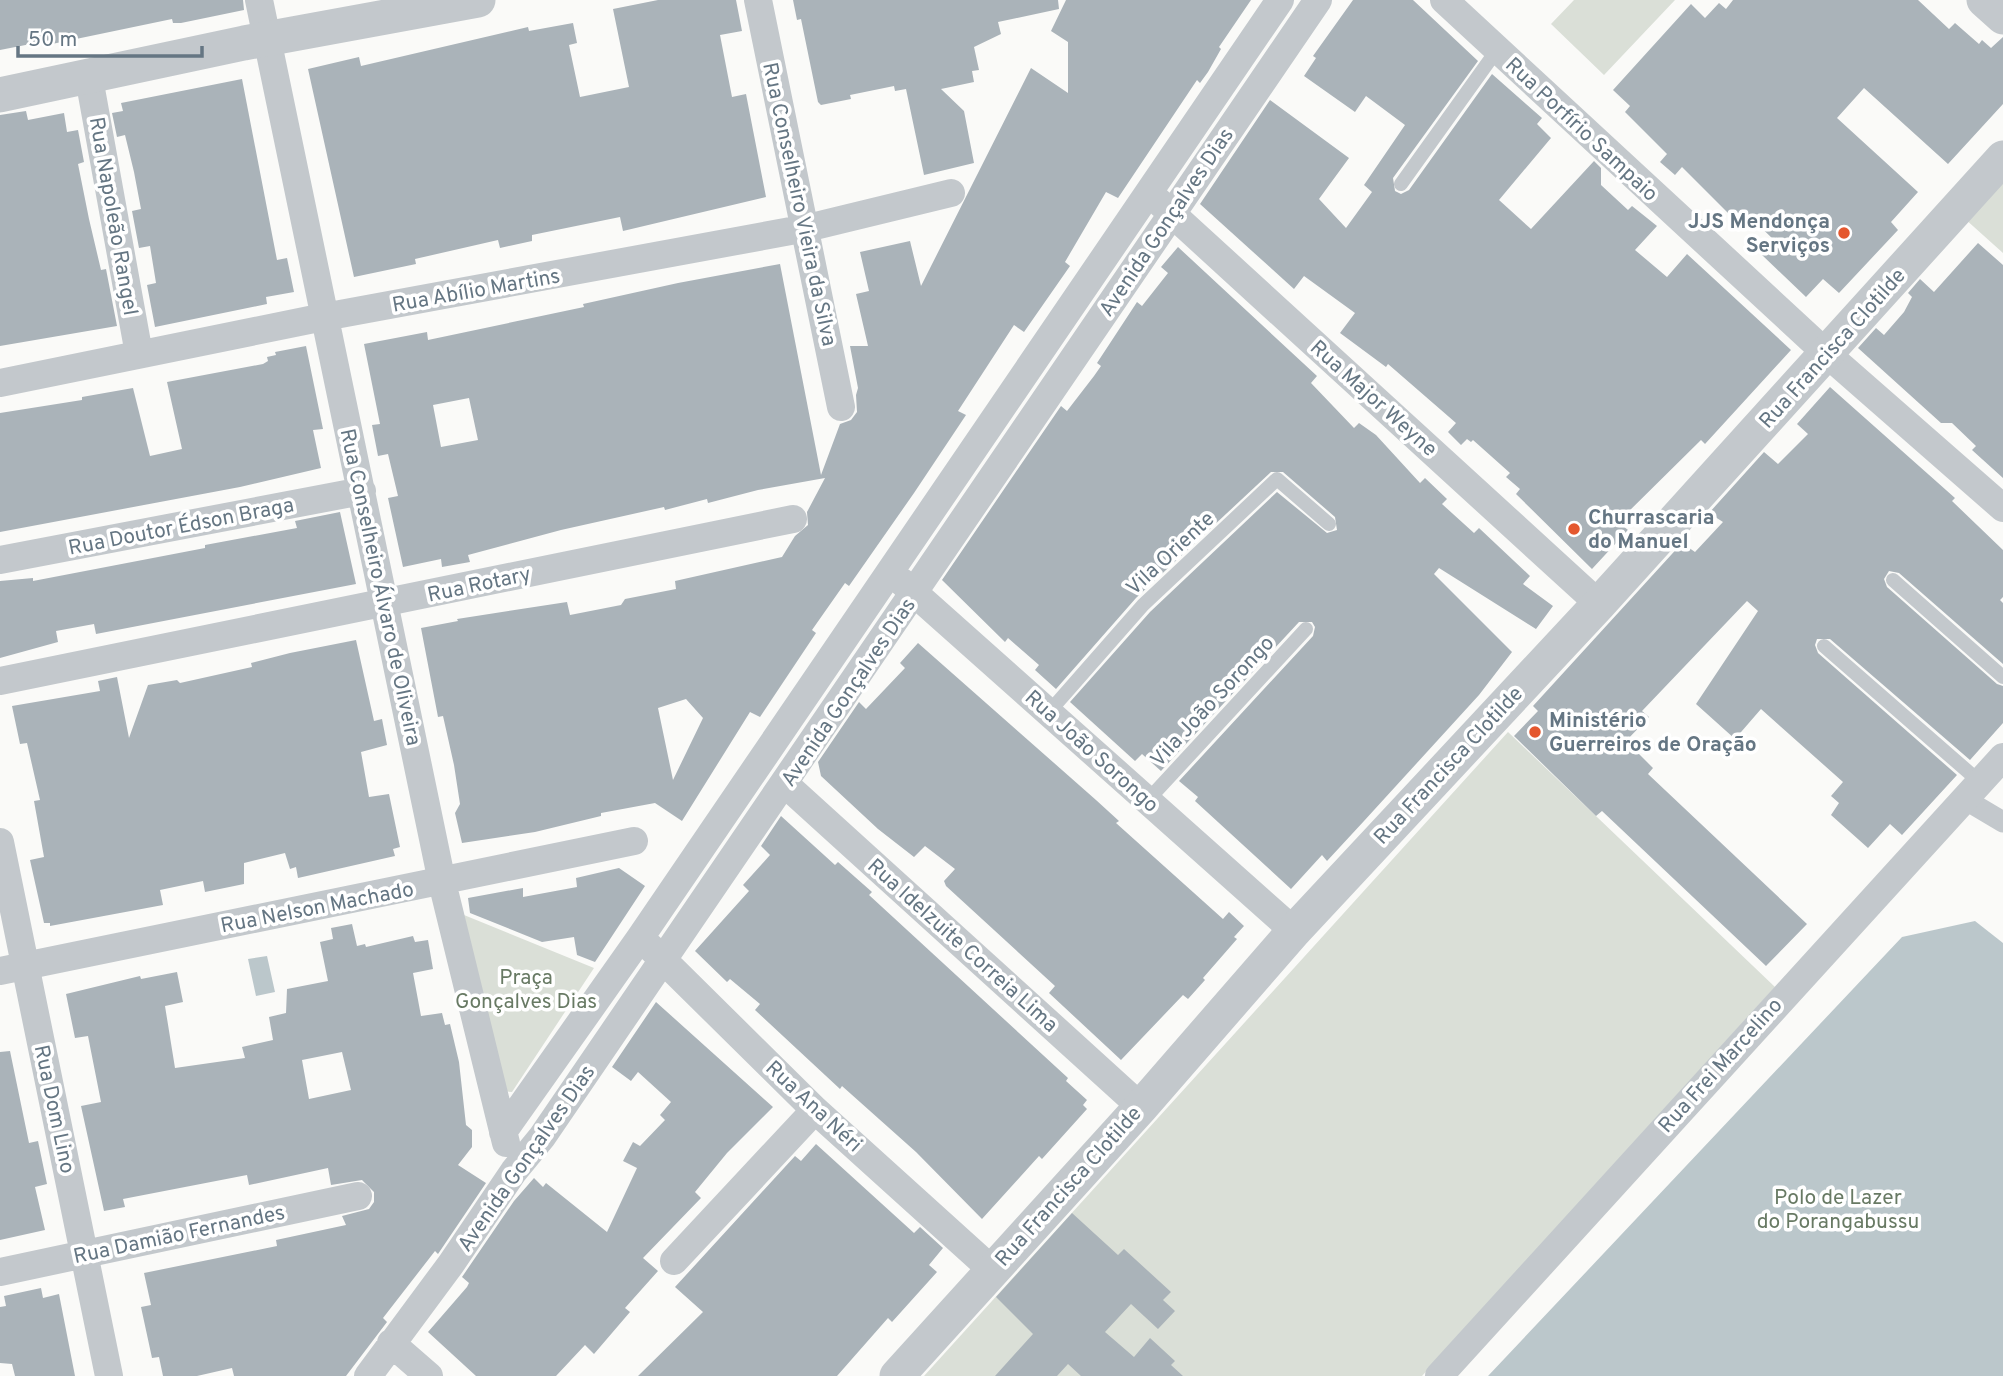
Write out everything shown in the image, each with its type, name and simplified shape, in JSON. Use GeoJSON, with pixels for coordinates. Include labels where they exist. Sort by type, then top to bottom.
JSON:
{"type":"FeatureCollection","features":[{"type":"Feature","properties":{"kind":"street","name":"Rua Conselheiro Álvaro de Oliveira"},"geometry":{"type":"LineString","coordinates":[[259,0],[442,882],[514,1171]]}},
{"type":"Feature","properties":{"kind":"street"},"geometry":{"type":"LineString","coordinates":[[0,95],[266,39],[478,0]]}},
{"type":"Feature","properties":{"kind":"street","name":"Rua Conselheiro Vieira da Silva"},"geometry":{"type":"LineString","coordinates":[[758,0],[807,228],[841,407]]}},
{"type":"Feature","properties":{"kind":"street","name":"Avenida Gonçalves Dias"},"geometry":{"type":"LineString","coordinates":[[503,1132],[640,938],[1280,0]]}},
{"type":"Feature","properties":{"kind":"street","name":"Avenida Gonçalves Dias"},"geometry":{"type":"LineString","coordinates":[[368,1376],[452,1264],[514,1171],[542,1137],[1318,0]]}},
{"type":"Feature","properties":{"kind":"street","name":"Rua Porfírio Sampaio"},"geometry":{"type":"LineString","coordinates":[[1444,0],[1827,354],[2003,508]]}},
{"type":"Feature","properties":{"kind":"street"},"geometry":{"type":"LineString","coordinates":[[1984,0],[2003,17]]}},
{"type":"Feature","properties":{"kind":"street","name":"Rua Napoleão Rangel"},"geometry":{"type":"LineString","coordinates":[[89,78],[139,354]]}},
{"type":"Feature","properties":{"kind":"street","name":"Rua Francisca Clotilde"},"geometry":{"type":"LineString","coordinates":[[897,1376],[1141,1107],[1294,931],[1599,604],[2003,158]]}},
{"type":"Feature","properties":{"kind":"street","name":"Rua Major Weyne"},"geometry":{"type":"LineString","coordinates":[[1148,192],[1599,604]]}},
{"type":"Feature","properties":{"kind":"street","name":"Rua Abílio Martins"},"geometry":{"type":"LineString","coordinates":[[0,383],[324,317],[807,228],[951,193]]}},
{"type":"Feature","properties":{"kind":"street","name":"Rua Doutor Édson Braga"},"geometry":{"type":"LineString","coordinates":[[0,560],[362,491]]}},
{"type":"Feature","properties":{"kind":"street","name":"Rua Rotary"},"geometry":{"type":"LineString","coordinates":[[0,681],[793,519]]}},
{"type":"Feature","properties":{"kind":"street","name":"Rua João Sorongo"},"geometry":{"type":"LineString","coordinates":[[890,570],[1294,931]]}},
{"type":"Feature","properties":{"kind":"street","name":"Rua Frei Marcelino"},"geometry":{"type":"LineString","coordinates":[[1439,1376],[2003,757]]}},
{"type":"Feature","properties":{"kind":"street","name":"Rua Idelzuite Correia Lima"},"geometry":{"type":"LineString","coordinates":[[785,784],[1141,1107]]}},
{"type":"Feature","properties":{"kind":"street"},"geometry":{"type":"LineString","coordinates":[[1973,791],[2003,821]]}},
{"type":"Feature","properties":{"kind":"street","name":"Rua Nelson Machado"},"geometry":{"type":"LineString","coordinates":[[12,969],[634,841]]}},
{"type":"Feature","properties":{"kind":"street","name":"Rua Dom Lino"},"geometry":{"type":"LineString","coordinates":[[0,842],[12,969],[85,1254],[109,1376]]}},
{"type":"Feature","properties":{"kind":"street","name":"Rua Ana Néri"},"geometry":{"type":"LineString","coordinates":[[640,938],[815,1110],[992,1270]]}},
{"type":"Feature","properties":{"kind":"street"},"geometry":{"type":"LineString","coordinates":[[674,1261],[815,1110]]}},
{"type":"Feature","properties":{"kind":"street","name":"Rua Damião Fernandes"},"geometry":{"type":"LineString","coordinates":[[0,1272],[358,1196]]}},
{"type":"Feature","properties":{"kind":"street"},"geometry":{"type":"LineString","coordinates":[[391,1343],[429,1376]]}},
{"type":"Feature","properties":{"kind":"lane"},"geometry":{"type":"LineString","coordinates":[[1401,184],[1497,50]]}},
{"type":"Feature","properties":{"kind":"lane","name":"Vila Oriente"},"geometry":{"type":"LineString","coordinates":[[1049,712],[1143,605],[1277,479],[1329,524]]}},
{"type":"Feature","properties":{"kind":"lane"},"geometry":{"type":"LineString","coordinates":[[1893,580],[2003,677]]}},
{"type":"Feature","properties":{"kind":"lane","name":"Vila João Sorongo"},"geometry":{"type":"LineString","coordinates":[[1147,801],[1306,629]]}},
{"type":"Feature","properties":{"kind":"lane"},"geometry":{"type":"LineString","coordinates":[[1824,646],[1973,791]]}},
{"type":"Feature","properties":{"kind":"green space"},"geometry":{"type":"Polygon","coordinates":[[[1574,0],[1675,0],[1604,75],[1551,24],[1574,0]]]}},
{"type":"Feature","properties":{"kind":"green space"},"geometry":{"type":"Polygon","coordinates":[[[2003,176],[2003,253],[1964,218],[2003,176]]]}},
{"type":"Feature","properties":{"kind":"green space"},"geometry":{"type":"Polygon","coordinates":[[[1508,732],[1775,987],[1422,1376],[924,1376],[1508,732]]]}},
{"type":"Feature","properties":{"kind":"green space","name":"Praça Gonçalves Dias"},"geometry":{"type":"Polygon","coordinates":[[[464,915],[594,968],[512,1092],[499,1091],[464,915]]]}},
{"type":"Feature","properties":{"kind":"shaded area","name":"Polo de Lazer do Porangabussu"},"geometry":{"type":"Polygon","coordinates":[[[1975,921],[2003,943],[2003,1376],[1488,1376],[1902,937],[1975,921]]]}},
{"type":"Feature","properties":{"kind":"shaded area"},"geometry":{"type":"Polygon","coordinates":[[[267,956],[275,992],[256,996],[248,959],[267,956]]]}},
{"type":"Feature","properties":{"kind":"building"},"geometry":{"type":"Polygon","coordinates":[[[0,0],[243,0],[244,10],[181,23],[173,23],[172,19],[52,44],[51,40],[0,50],[0,0]]]}},
{"type":"Feature","properties":{"kind":"building"},"geometry":{"type":"Polygon","coordinates":[[[658,0],[736,0],[742,31],[720,35],[732,97],[746,94],[766,197],[623,231],[620,217],[532,235],[532,241],[500,248],[498,240],[415,259],[416,264],[354,277],[308,69],[359,57],[361,66],[528,27],[529,31],[573,23],[577,43],[569,45],[580,97],[629,87],[613,9],[658,0]]]}},
{"type":"Feature","properties":{"kind":"building"},"geometry":{"type":"Polygon","coordinates":[[[793,0],[1058,0],[1059,9],[998,22],[1001,34],[974,47],[979,70],[972,71],[974,82],[941,89],[964,111],[974,163],[924,175],[906,89],[895,91],[894,86],[850,95],[851,99],[821,105],[818,102],[801,19],[797,20],[793,0]]]}},
{"type":"Feature","properties":{"kind":"building"},"geometry":{"type":"Polygon","coordinates":[[[1066,0],[1251,0],[1219,47],[1221,49],[1208,72],[1200,83],[1197,80],[1118,198],[1106,192],[1065,262],[1070,266],[1024,332],[1014,325],[958,411],[966,415],[914,493],[849,586],[845,583],[812,630],[816,633],[760,717],[750,712],[682,821],[655,803],[601,813],[601,816],[535,832],[462,843],[455,813],[460,804],[454,765],[443,716],[438,717],[421,628],[458,621],[457,619],[567,602],[570,615],[621,605],[625,599],[676,589],[675,581],[782,557],[795,536],[808,525],[807,512],[825,478],[758,490],[708,503],[707,499],[665,510],[664,507],[561,530],[468,555],[470,562],[442,567],[441,559],[403,567],[388,498],[398,496],[388,454],[378,456],[372,425],[380,424],[364,344],[427,332],[428,340],[584,307],[583,304],[678,283],[780,264],[821,475],[840,424],[851,420],[857,412],[858,388],[850,346],[868,346],[856,294],[869,291],[860,252],[910,241],[921,286],[1031,68],[1068,93],[1068,42],[1051,31],[1066,0]],[[469,398],[433,405],[441,447],[478,440],[469,398]],[[686,699],[658,708],[673,780],[703,718],[686,699]]]}},
{"type":"Feature","properties":{"kind":"building"},"geometry":{"type":"Polygon","coordinates":[[[1353,0],[1413,0],[1478,61],[1393,178],[1395,191],[1401,194],[1409,190],[1492,74],[1542,118],[1537,124],[1551,138],[1499,200],[1531,229],[1594,161],[1601,168],[1601,185],[1628,210],[1632,206],[1657,226],[1635,250],[1667,277],[1687,254],[1791,350],[1705,444],[1701,440],[1618,522],[1628,530],[1592,569],[1516,494],[1520,489],[1506,477],[1510,473],[1473,440],[1471,442],[1467,439],[1461,445],[1448,432],[1456,423],[1388,364],[1386,367],[1340,333],[1355,313],[1304,276],[1294,289],[1200,204],[1270,100],[1349,158],[1319,199],[1346,228],[1372,192],[1364,185],[1405,125],[1366,96],[1355,112],[1304,76],[1316,58],[1313,56],[1353,0]]]}},
{"type":"Feature","properties":{"kind":"building"},"geometry":{"type":"Polygon","coordinates":[[[1733,0],[1918,0],[1949,29],[1955,23],[1979,44],[1982,40],[1991,48],[2003,37],[2003,104],[1948,164],[1864,88],[1837,118],[1918,192],[1891,222],[1898,230],[1839,293],[1823,279],[1806,297],[1762,255],[1775,241],[1744,211],[1735,220],[1682,167],[1675,175],[1660,162],[1667,154],[1625,112],[1630,106],[1613,90],[1691,4],[1705,18],[1719,3],[1726,9],[1733,0]]]}},
{"type":"Feature","properties":{"kind":"building"},"geometry":{"type":"Polygon","coordinates":[[[242,79],[277,260],[287,258],[294,292],[266,297],[267,304],[155,327],[147,285],[156,283],[150,246],[139,248],[132,211],[141,209],[134,172],[125,135],[117,137],[112,113],[123,111],[121,103],[242,79]]]}},
{"type":"Feature","properties":{"kind":"building"},"geometry":{"type":"Polygon","coordinates":[[[26,111],[28,120],[64,113],[67,132],[78,130],[84,162],[78,164],[101,270],[106,269],[117,326],[0,346],[0,115],[26,111]]]}},
{"type":"Feature","properties":{"kind":"building"},"geometry":{"type":"Polygon","coordinates":[[[1978,243],[2003,265],[2003,478],[1972,450],[1976,446],[1952,423],[1941,423],[1858,348],[1876,328],[1884,335],[1904,312],[1912,297],[1908,293],[1920,279],[1934,292],[1978,243]]]}},
{"type":"Feature","properties":{"kind":"building"},"geometry":{"type":"Polygon","coordinates":[[[1178,247],[1317,376],[1311,383],[1354,428],[1359,423],[1376,435],[1420,483],[1425,478],[1447,499],[1442,504],[1474,533],[1479,528],[1530,576],[1523,584],[1553,606],[1536,629],[1439,568],[1434,574],[1512,652],[1479,695],[1327,861],[1322,855],[1291,889],[1195,801],[1198,797],[1179,781],[1313,636],[1315,627],[1312,622],[1299,622],[1161,771],[1142,754],[1135,761],[1070,702],[1150,612],[1277,492],[1327,533],[1337,530],[1335,517],[1283,472],[1271,472],[1136,598],[1056,689],[1035,670],[1039,665],[1008,638],[1005,642],[942,580],[1061,406],[1067,411],[1094,376],[1101,366],[1097,363],[1137,302],[1142,306],[1168,273],[1161,267],[1178,247]]]}},
{"type":"Feature","properties":{"kind":"building"},"geometry":{"type":"Polygon","coordinates":[[[306,346],[323,429],[313,430],[321,468],[240,487],[0,532],[0,413],[82,400],[82,397],[133,388],[150,456],[182,449],[167,382],[263,364],[268,361],[267,357],[276,355],[275,352],[306,346]]]}},
{"type":"Feature","properties":{"kind":"building"},"geometry":{"type":"Polygon","coordinates":[[[1830,387],[1955,498],[1952,501],[2003,550],[2003,597],[2000,600],[2003,603],[2003,664],[1899,573],[1889,571],[1884,579],[1887,587],[1997,684],[2003,686],[2003,723],[1970,760],[1830,639],[1817,639],[1815,645],[1818,653],[1957,775],[1902,835],[1890,824],[1868,848],[1831,815],[1839,803],[1831,796],[1843,782],[1761,709],[1735,739],[1696,704],[1758,611],[1747,601],[1642,711],[1649,717],[1626,741],[1653,768],[1648,774],[1807,924],[1766,966],[1602,811],[1596,816],[1514,736],[1538,711],[1533,706],[1682,543],[1695,552],[1723,522],[1709,513],[1764,452],[1778,464],[1808,434],[1797,424],[1830,387]]]}},
{"type":"Feature","properties":{"kind":"building"},"geometry":{"type":"Polygon","coordinates":[[[340,512],[356,584],[96,634],[94,624],[56,631],[58,642],[0,658],[0,581],[33,578],[33,581],[205,548],[205,545],[297,528],[295,521],[340,512]]]}},
{"type":"Feature","properties":{"kind":"building"},"geometry":{"type":"Polygon","coordinates":[[[356,640],[374,721],[382,719],[387,745],[361,752],[369,797],[389,794],[400,847],[393,849],[395,856],[298,878],[296,867],[290,869],[285,853],[244,863],[244,884],[205,892],[203,881],[160,890],[163,905],[50,926],[50,923],[44,923],[30,860],[44,857],[34,801],[40,800],[27,743],[20,744],[12,706],[100,691],[98,681],[117,677],[129,738],[148,685],[177,680],[180,683],[252,667],[251,663],[290,653],[356,640]]]}},
{"type":"Feature","properties":{"kind":"building"},"geometry":{"type":"Polygon","coordinates":[[[918,643],[1096,800],[1119,821],[1116,823],[1223,919],[1229,912],[1244,926],[1234,937],[1237,939],[1188,999],[1183,995],[1121,1060],[1049,993],[1055,986],[946,886],[944,881],[955,869],[925,846],[914,857],[878,829],[821,776],[818,762],[859,702],[866,709],[905,668],[900,663],[918,643]]]}},
{"type":"Feature","properties":{"kind":"building"},"geometry":{"type":"Polygon","coordinates":[[[781,816],[835,865],[838,862],[872,892],[869,895],[1068,1078],[1066,1081],[1087,1100],[1083,1105],[1087,1109],[1042,1159],[1039,1156],[982,1219],[916,1152],[842,1086],[840,1089],[755,1010],[760,1004],[730,979],[727,982],[695,951],[749,891],[743,885],[770,855],[761,846],[781,816]]]}},
{"type":"Feature","properties":{"kind":"building"},"geometry":{"type":"Polygon","coordinates":[[[619,868],[645,886],[595,962],[577,955],[574,937],[542,942],[470,913],[468,898],[523,888],[523,897],[577,887],[576,878],[619,868]]]}},
{"type":"Feature","properties":{"kind":"building"},"geometry":{"type":"Polygon","coordinates":[[[352,924],[357,946],[365,944],[366,947],[413,936],[415,942],[428,940],[433,969],[413,973],[421,1016],[442,1013],[445,1025],[450,1024],[459,1062],[466,1125],[472,1130],[472,1147],[458,1165],[486,1183],[438,1254],[435,1251],[383,1318],[387,1322],[346,1376],[234,1376],[232,1368],[197,1376],[163,1376],[159,1357],[152,1358],[141,1307],[151,1305],[144,1273],[277,1246],[276,1240],[346,1225],[342,1216],[369,1209],[374,1202],[374,1192],[362,1180],[331,1185],[328,1168],[249,1185],[247,1175],[123,1199],[125,1207],[104,1211],[81,1106],[101,1102],[88,1036],[75,1038],[66,994],[140,976],[141,979],[177,972],[183,1002],[165,1006],[175,1068],[245,1058],[242,1047],[273,1040],[269,1017],[286,1013],[287,989],[328,981],[320,942],[333,939],[331,928],[352,924]],[[342,1052],[302,1060],[309,1099],[351,1090],[342,1052]]]}},
{"type":"Feature","properties":{"kind":"building"},"geometry":{"type":"Polygon","coordinates":[[[656,1002],[773,1107],[727,1153],[695,1192],[701,1198],[643,1258],[658,1271],[625,1308],[630,1312],[594,1354],[585,1345],[556,1376],[476,1376],[428,1332],[467,1287],[469,1283],[462,1277],[514,1201],[534,1178],[543,1187],[546,1183],[607,1232],[637,1168],[623,1161],[633,1142],[640,1146],[665,1120],[660,1115],[671,1102],[638,1072],[631,1081],[612,1067],[656,1002]]]}},
{"type":"Feature","properties":{"kind":"building"},"geometry":{"type":"Polygon","coordinates":[[[10,1051],[29,1143],[38,1141],[47,1184],[35,1187],[45,1230],[0,1240],[0,1052],[10,1051]]]}},
{"type":"Feature","properties":{"kind":"building"},"geometry":{"type":"Polygon","coordinates":[[[816,1144],[914,1233],[920,1227],[943,1248],[929,1265],[937,1272],[892,1322],[888,1318],[837,1376],[638,1376],[703,1312],[675,1287],[795,1156],[801,1161],[816,1144]]]}},
{"type":"Feature","properties":{"kind":"building"},"geometry":{"type":"Polygon","coordinates":[[[1072,1213],[1118,1255],[1124,1249],[1171,1292],[1163,1300],[1175,1311],[1158,1329],[1131,1304],[1105,1332],[1134,1357],[1150,1338],[1175,1361],[1171,1365],[1183,1376],[1081,1376],[1068,1364],[1057,1376],[995,1376],[1033,1334],[996,1297],[1072,1213]]]}},
{"type":"Feature","properties":{"kind":"building"},"geometry":{"type":"Polygon","coordinates":[[[41,1288],[43,1298],[59,1294],[75,1376],[15,1376],[12,1364],[0,1363],[0,1307],[6,1306],[4,1296],[41,1288]]]}},
{"type":"Feature","properties":{"kind":"place","name":"JJS Mendonça Serviços"},"geometry":{"type":"Point","coordinates":[1844,233]}},
{"type":"Feature","properties":{"kind":"place","name":"Churrascaria do Manuel"},"geometry":{"type":"Point","coordinates":[1574,529]}},
{"type":"Feature","properties":{"kind":"place","name":"Ministério Guerreiros de Oração"},"geometry":{"type":"Point","coordinates":[1535,732]}}]}
